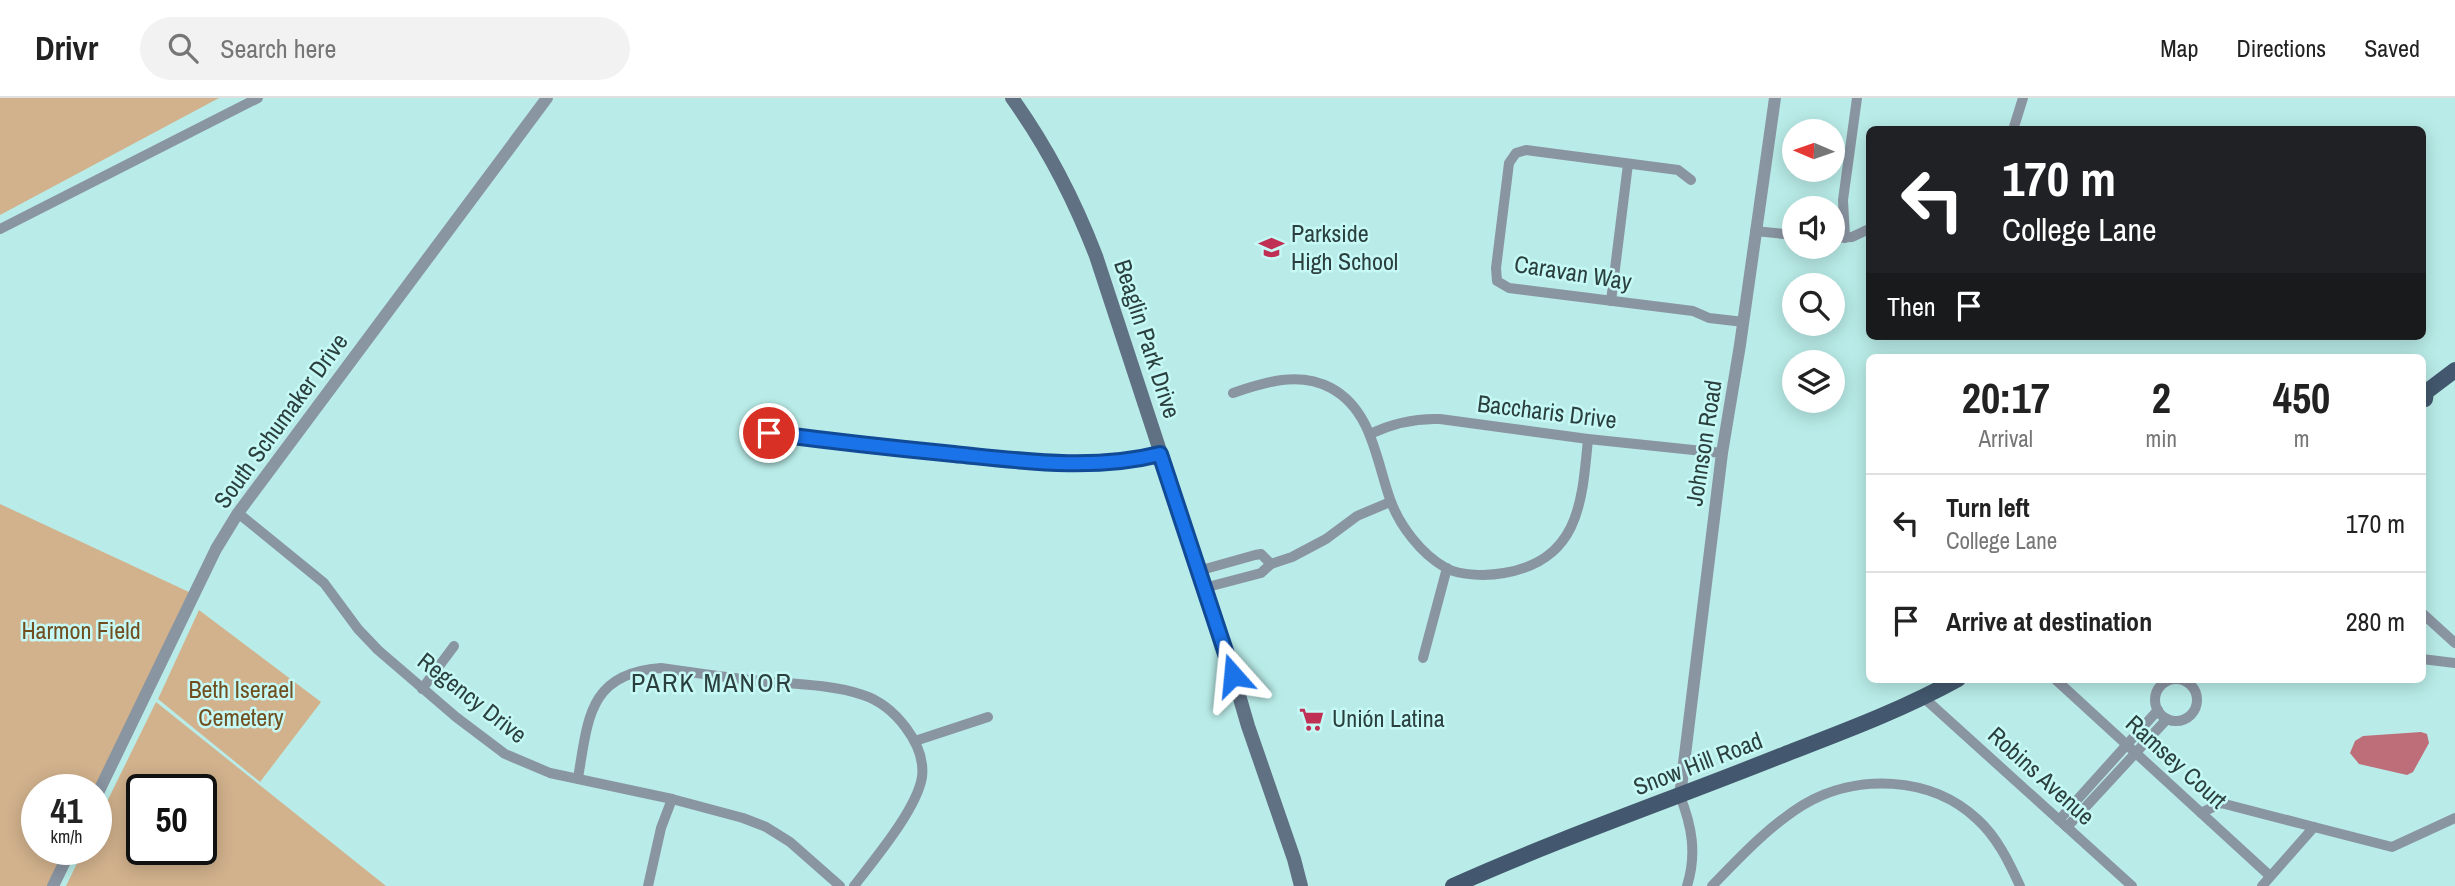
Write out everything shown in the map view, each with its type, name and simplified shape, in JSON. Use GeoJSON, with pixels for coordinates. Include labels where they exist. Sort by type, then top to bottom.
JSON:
{"type":"FeatureCollection","features":[{"type":"Feature","properties":{"kind":"main road","name":"Beaglin Park Drive"},"geometry":{"type":"LineString","coordinates":[[1012,98],[1052,159],[1096,256],[1301,886]]}},
{"type":"Feature","properties":{"kind":"main road"},"geometry":{"type":"LineString","coordinates":[[2426,392],[2455,370]]}},
{"type":"Feature","properties":{"kind":"main road"},"geometry":{"type":"LineString","coordinates":[[2426,400],[2455,384]]}},
{"type":"Feature","properties":{"kind":"main road","name":"Snow Hill Road"},"geometry":{"type":"LineString","coordinates":[[1453,886],[1532,851],[1847,730],[1950,683]]}},
{"type":"Feature","properties":{"kind":"street"},"geometry":{"type":"LineString","coordinates":[[0,229],[258,98]]}},
{"type":"Feature","properties":{"kind":"street","name":"South Schumaker Drive"},"geometry":{"type":"LineString","coordinates":[[107,774],[216,549],[238,513],[547,98]]}},
{"type":"Feature","properties":{"kind":"street","name":"Johnson Road"},"geometry":{"type":"LineString","coordinates":[[1680,796],[1721,453],[1744,322],[1775,98]]}},
{"type":"Feature","properties":{"kind":"street"},"geometry":{"type":"LineString","coordinates":[[1857,98],[1843,200],[1846,237],[1866,230]]}},
{"type":"Feature","properties":{"kind":"street"},"geometry":{"type":"LineString","coordinates":[[2014,126],[2022,98]]}},
{"type":"Feature","properties":{"kind":"street","name":"Caravan Way"},"geometry":{"type":"LineString","coordinates":[[1691,180],[1678,170],[1526,150],[1516,153],[1509,163],[1497,281],[1509,288],[1693,312],[1709,318],[1744,322]]}},
{"type":"Feature","properties":{"kind":"street"},"geometry":{"type":"LineString","coordinates":[[1611,301],[1628,164]]}},
{"type":"Feature","properties":{"kind":"street"},"geometry":{"type":"LineString","coordinates":[[1755,231],[1782,234]]}},
{"type":"Feature","properties":{"kind":"street"},"geometry":{"type":"LineString","coordinates":[[1233,393],[1277,379],[1309,381],[1331,388],[1345,399],[1364,421],[1391,502],[1409,534],[1430,556],[1447,568],[1469,573],[1496,575],[1522,570],[1548,557],[1565,540],[1573,526],[1584,483],[1588,439]]}},
{"type":"Feature","properties":{"kind":"street","name":"Baccharis Drive"},"geometry":{"type":"LineString","coordinates":[[1370,433],[1421,418],[1440,419],[1721,453]]}},
{"type":"Feature","properties":{"kind":"street"},"geometry":{"type":"LineString","coordinates":[[750,430],[858,445],[1063,464],[1132,461],[1160,454]]}},
{"type":"Feature","properties":{"kind":"street"},"geometry":{"type":"LineString","coordinates":[[1204,588],[1261,573],[1271,564],[1326,539],[1347,522],[1391,502]]}},
{"type":"Feature","properties":{"kind":"street","name":"Regency Drive"},"geometry":{"type":"LineString","coordinates":[[238,513],[324,583],[358,629],[422,689],[505,754],[550,773],[743,817],[790,842],[840,886]]}},
{"type":"Feature","properties":{"kind":"street"},"geometry":{"type":"LineString","coordinates":[[1198,571],[1261,554],[1271,564]]}},
{"type":"Feature","properties":{"kind":"street"},"geometry":{"type":"LineString","coordinates":[[1423,659],[1447,568]]}},
{"type":"Feature","properties":{"kind":"street"},"geometry":{"type":"LineString","coordinates":[[2426,617],[2455,643]]}},
{"type":"Feature","properties":{"kind":"street"},"geometry":{"type":"LineString","coordinates":[[422,689],[454,646]]}},
{"type":"Feature","properties":{"kind":"street"},"geometry":{"type":"LineString","coordinates":[[2426,659],[2455,663]]}},
{"type":"Feature","properties":{"kind":"street"},"geometry":{"type":"LineString","coordinates":[[578,778],[587,724],[599,696],[621,678],[639,669],[661,668],[808,685],[864,695],[892,713],[915,741],[921,756],[922,778],[915,799],[855,886]]}},
{"type":"Feature","properties":{"kind":"street","name":"Ramsey Court"},"geometry":{"type":"LineString","coordinates":[[2058,683],[2270,876]]}},
{"type":"Feature","properties":{"kind":"street"},"geometry":{"type":"LineString","coordinates":[[2167,683],[2160,688],[2156,702],[2158,710],[2167,719],[2178,721],[2186,719],[2195,710],[2197,695],[2190,683]]}},
{"type":"Feature","properties":{"kind":"street","name":"Robins Avenue"},"geometry":{"type":"LineString","coordinates":[[1923,697],[2132,886]]}},
{"type":"Feature","properties":{"kind":"street"},"geometry":{"type":"LineString","coordinates":[[2063,824],[2130,750],[2158,710]]}},
{"type":"Feature","properties":{"kind":"street"},"geometry":{"type":"LineString","coordinates":[[915,741],[988,717]]}},
{"type":"Feature","properties":{"kind":"street"},"geometry":{"type":"LineString","coordinates":[[2130,750],[2167,719]]}},
{"type":"Feature","properties":{"kind":"street"},"geometry":{"type":"LineString","coordinates":[[1712,886],[1771,828],[1803,805],[1822,795],[1871,783],[1921,789],[1956,803],[1977,818],[1993,837],[2020,886]]}},
{"type":"Feature","properties":{"kind":"street"},"geometry":{"type":"LineString","coordinates":[[1680,796],[1693,841],[1691,875],[1687,886]]}},
{"type":"Feature","properties":{"kind":"street"},"geometry":{"type":"LineString","coordinates":[[648,886],[661,828],[672,799]]}},
{"type":"Feature","properties":{"kind":"street"},"geometry":{"type":"LineString","coordinates":[[2201,813],[2221,803],[2392,847],[2455,818]]}},
{"type":"Feature","properties":{"kind":"street"},"geometry":{"type":"LineString","coordinates":[[2262,886],[2314,827]]}},
{"type":"Feature","properties":{"kind":"street"},"geometry":{"type":"LineString","coordinates":[[53,886],[63,865]]}},
{"type":"Feature","properties":{"kind":"green space"},"geometry":{"type":"Polygon","coordinates":[[[0,98],[219,98],[0,215],[0,98]]]}},
{"type":"Feature","properties":{"kind":"green space","name":"Harmon Field"},"geometry":{"type":"Polygon","coordinates":[[[0,504],[189,592],[103,774],[21,774],[21,865],[60,865],[50,886],[0,886],[0,504]]]}},
{"type":"Feature","properties":{"kind":"green space","name":"Beth Iserael Cemetery"},"geometry":{"type":"Polygon","coordinates":[[[199,610],[321,702],[260,782],[158,699],[199,610]]]}},
{"type":"Feature","properties":{"kind":"green space"},"geometry":{"type":"Polygon","coordinates":[[[156,702],[386,886],[66,886],[76,865],[112,865],[112,791],[156,702]]]}},
{"type":"Feature","properties":{"kind":"shaded area"},"geometry":{"type":"Polygon","coordinates":[[[2421,732],[2427,734],[2429,743],[2413,772],[2407,775],[2359,764],[2350,753],[2355,741],[2363,736],[2421,732]]]}},
{"type":"Feature","properties":{"kind":"place","name":"Parkside High School"},"geometry":{"type":"Point","coordinates":[1271,248]}},
{"type":"Feature","properties":{"kind":"place","name":"Unión Latina"},"geometry":{"type":"Point","coordinates":[1312,719]}},
{"type":"Feature","properties":{"kind":"district","name":"PARK MANOR"},"geometry":{"type":"Point","coordinates":[712,683]}},
{"type":"Feature","properties":{"kind":"route"},"geometry":{"type":"LineString","coordinates":[[769,433],[858,445],[1063,464],[1132,461],[1160,454],[1233,675]]}}]}
